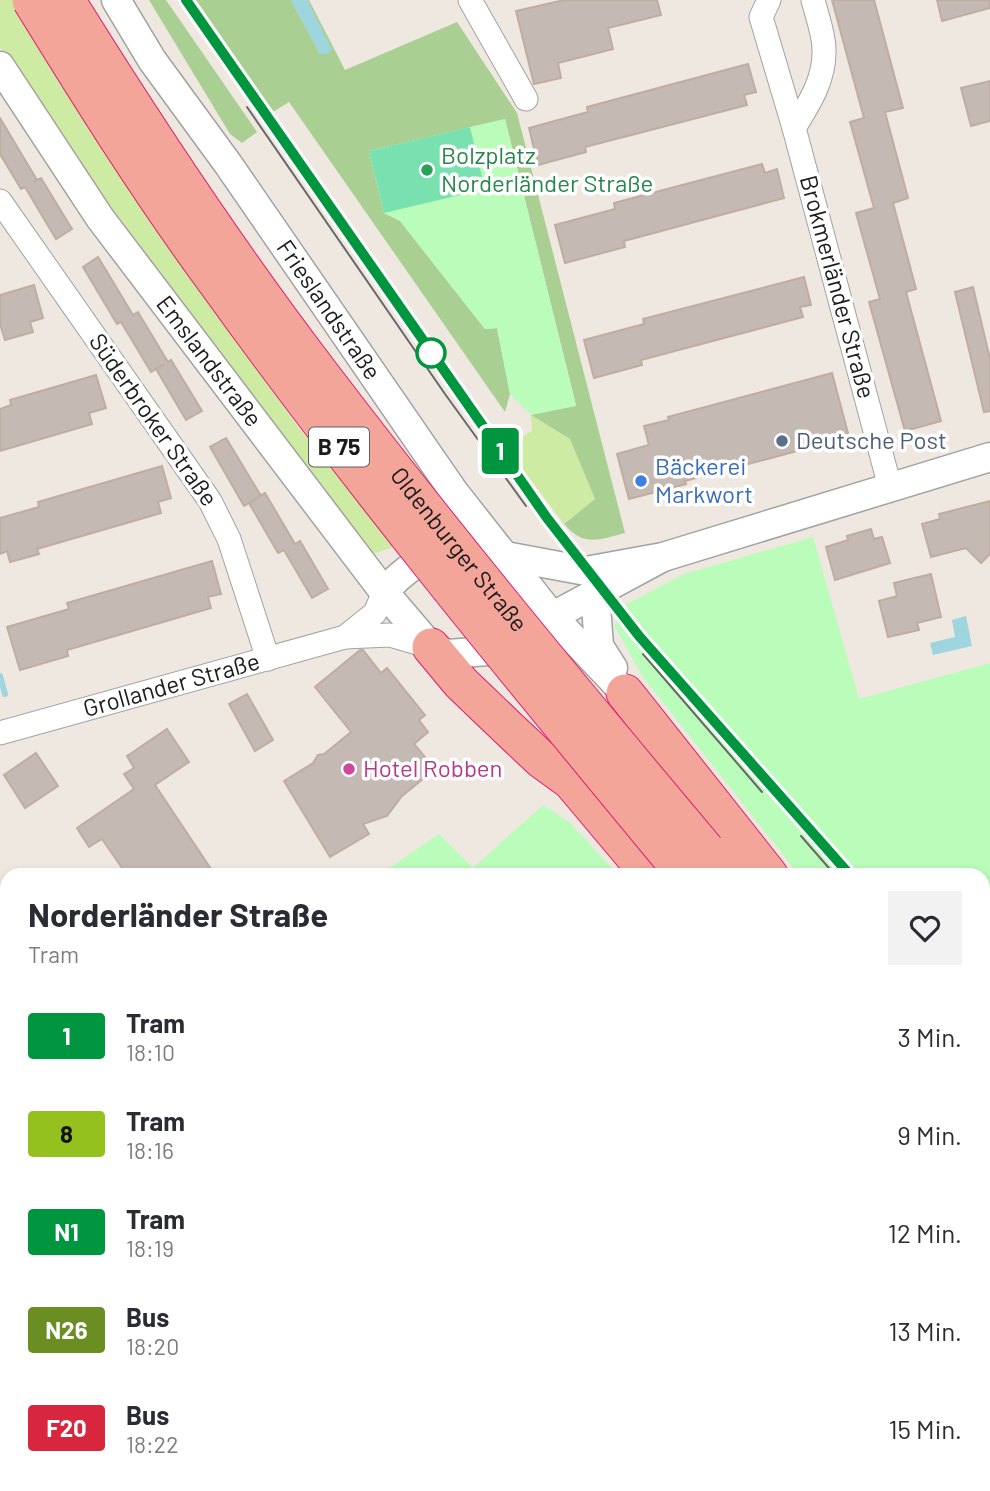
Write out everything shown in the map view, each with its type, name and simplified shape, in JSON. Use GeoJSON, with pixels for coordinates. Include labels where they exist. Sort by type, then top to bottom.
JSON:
{"type":"FeatureCollection","features":[{"type":"Feature","properties":{"kind":"highway","name":"Oldenburger Straße"},"geometry":{"type":"LineString","coordinates":[[31,0],[147,183],[292,386],[523,680],[689,868]]}},
{"type":"Feature","properties":{"kind":"highway","name":"Oldenburger Straße"},"geometry":{"type":"LineString","coordinates":[[66,0],[183,181],[318,370],[550,665],[689,868]]}},
{"type":"Feature","properties":{"kind":"highway"},"geometry":{"type":"LineString","coordinates":[[431,647],[461,682],[542,760],[689,868]]}},
{"type":"Feature","properties":{"kind":"highway"},"geometry":{"type":"LineString","coordinates":[[625,693],[763,868]]}},
{"type":"Feature","properties":{"kind":"street","name":"Frieslandstraße"},"geometry":{"type":"LineString","coordinates":[[116,0],[152,60],[228,164],[454,492],[551,615],[625,693]]}},
{"type":"Feature","properties":{"kind":"street"},"geometry":{"type":"LineString","coordinates":[[470,0],[526,99]]}},
{"type":"Feature","properties":{"kind":"street","name":"Brokmerländer Straße"},"geometry":{"type":"LineString","coordinates":[[769,0],[761,17],[794,128],[890,486]]}},
{"type":"Feature","properties":{"kind":"street"},"geometry":{"type":"LineString","coordinates":[[794,128],[823,71],[824,48],[813,0]]}},
{"type":"Feature","properties":{"kind":"street","name":"Emslandstraße"},"geometry":{"type":"LineString","coordinates":[[0,66],[100,218],[384,592],[431,647]]}},
{"type":"Feature","properties":{"kind":"street","name":"Süderbroker Straße"},"geometry":{"type":"LineString","coordinates":[[0,201],[210,501],[229,539],[268,659]]}},
{"type":"Feature","properties":{"kind":"street"},"geometry":{"type":"LineString","coordinates":[[663,557],[990,457]]}},
{"type":"Feature","properties":{"kind":"street","name":"Grollander Straße"},"geometry":{"type":"LineString","coordinates":[[345,637],[375,613],[384,592],[411,567],[435,555],[480,552],[586,571],[663,557]]}},
{"type":"Feature","properties":{"kind":"street","name":"Grollander Straße"},"geometry":{"type":"LineString","coordinates":[[0,733],[345,637],[390,635],[447,654],[488,651],[663,557]]}},
{"type":"Feature","properties":{"kind":"street"},"geometry":{"type":"LineString","coordinates":[[595,593],[599,646],[625,693]]}},
{"type":"Feature","properties":{"kind":"green space"},"geometry":{"type":"Polygon","coordinates":[[[0,0],[14,0],[145,209],[298,427],[399,545],[372,554],[105,206],[0,47],[0,0]]]}},
{"type":"Feature","properties":{"kind":"green space"},"geometry":{"type":"Polygon","coordinates":[[[149,0],[166,0],[257,132],[242,143],[230,134],[149,0]]]}},
{"type":"Feature","properties":{"kind":"green space"},"geometry":{"type":"Polygon","coordinates":[[[196,0],[291,0],[320,54],[331,50],[309,0],[345,70],[457,22],[517,113],[625,533],[585,539],[564,524],[595,499],[570,439],[531,415],[576,405],[505,119],[369,151],[384,213],[400,221],[485,329],[497,328],[510,394],[505,412],[289,102],[273,112],[196,0]]]}},
{"type":"Feature","properties":{"kind":"green space"},"geometry":{"type":"Polygon","coordinates":[[[505,119],[576,406],[531,415],[510,394],[497,328],[485,329],[400,221],[384,213],[369,151],[505,119]]]}},
{"type":"Feature","properties":{"kind":"green space","name":"Bolzplatz Norderländer Straße"},"geometry":{"type":"Polygon","coordinates":[[[470,127],[485,189],[384,213],[369,151],[470,127]]]}},
{"type":"Feature","properties":{"kind":"green space"},"geometry":{"type":"Polygon","coordinates":[[[531,415],[570,439],[595,499],[564,524],[506,447],[532,431],[531,415]]]}},
{"type":"Feature","properties":{"kind":"green space"},"geometry":{"type":"Polygon","coordinates":[[[813,537],[859,699],[990,663],[990,868],[793,868],[643,677],[614,625],[627,604],[684,574],[813,537]]]}},
{"type":"Feature","properties":{"kind":"green space"},"geometry":{"type":"Polygon","coordinates":[[[543,805],[570,823],[612,868],[473,868],[543,805]]]}},
{"type":"Feature","properties":{"kind":"green space"},"geometry":{"type":"Polygon","coordinates":[[[439,834],[473,868],[389,868],[439,834]]]}},
{"type":"Feature","properties":{"kind":"water"},"geometry":{"type":"Polygon","coordinates":[[[291,0],[307,0],[332,50],[327,54],[320,54],[291,0]]]}},
{"type":"Feature","properties":{"kind":"water"},"geometry":{"type":"Polygon","coordinates":[[[966,616],[972,646],[933,655],[930,643],[955,637],[952,620],[966,616]]]}},
{"type":"Feature","properties":{"kind":"building"},"geometry":{"type":"Polygon","coordinates":[[[564,0],[657,0],[661,15],[608,28],[613,49],[558,63],[561,78],[534,84],[516,11],[564,0]]]}},
{"type":"Feature","properties":{"kind":"building"},"geometry":{"type":"Polygon","coordinates":[[[832,0],[874,0],[903,108],[885,112],[908,198],[893,203],[916,289],[906,292],[941,421],[905,431],[869,302],[880,299],[856,213],[874,208],[850,122],[864,118],[832,0]]]}},
{"type":"Feature","properties":{"kind":"building"},"geometry":{"type":"Polygon","coordinates":[[[937,0],[990,0],[990,8],[942,21],[937,0]]]}},
{"type":"Feature","properties":{"kind":"building"},"geometry":{"type":"Polygon","coordinates":[[[748,64],[756,92],[744,95],[747,105],[585,147],[586,152],[538,165],[529,128],[588,112],[587,107],[748,64]]]}},
{"type":"Feature","properties":{"kind":"building"},"geometry":{"type":"Polygon","coordinates":[[[990,81],[990,121],[971,126],[961,88],[990,81]]]}},
{"type":"Feature","properties":{"kind":"building"},"geometry":{"type":"Polygon","coordinates":[[[0,118],[37,180],[41,178],[72,229],[56,239],[25,187],[21,189],[0,154],[0,118]]]}},
{"type":"Feature","properties":{"kind":"building"},"geometry":{"type":"Polygon","coordinates":[[[762,164],[765,173],[777,169],[784,198],[624,241],[625,247],[565,263],[555,225],[615,209],[614,203],[762,164]]]}},
{"type":"Feature","properties":{"kind":"building"},"geometry":{"type":"Polygon","coordinates":[[[98,257],[133,315],[138,312],[202,411],[186,420],[156,369],[151,372],[121,322],[117,324],[83,267],[98,257]]]}},
{"type":"Feature","properties":{"kind":"building"},"geometry":{"type":"Polygon","coordinates":[[[804,277],[811,305],[800,307],[803,317],[641,360],[642,365],[594,378],[584,340],[644,324],[643,319],[804,277]]]}},
{"type":"Feature","properties":{"kind":"building"},"geometry":{"type":"Polygon","coordinates":[[[34,285],[43,318],[30,322],[33,332],[5,340],[0,324],[0,295],[34,285]]]}},
{"type":"Feature","properties":{"kind":"building"},"geometry":{"type":"Polygon","coordinates":[[[973,287],[990,359],[990,411],[984,412],[955,292],[973,287]]]}},
{"type":"Feature","properties":{"kind":"building"},"geometry":{"type":"Polygon","coordinates":[[[832,373],[849,437],[685,481],[686,484],[629,499],[617,454],[649,445],[644,426],[669,420],[668,417],[832,373]]]}},
{"type":"Feature","properties":{"kind":"building"},"geometry":{"type":"Polygon","coordinates":[[[96,375],[106,408],[89,413],[92,424],[0,451],[0,409],[11,405],[10,400],[96,375]]]}},
{"type":"Feature","properties":{"kind":"building"},"geometry":{"type":"Polygon","coordinates":[[[226,438],[261,496],[244,506],[210,447],[226,438]]]}},
{"type":"Feature","properties":{"kind":"building"},"geometry":{"type":"Polygon","coordinates":[[[162,466],[171,498],[158,502],[161,513],[37,549],[39,554],[10,562],[7,551],[0,554],[0,518],[39,507],[38,502],[162,466]]]}},
{"type":"Feature","properties":{"kind":"building"},"geometry":{"type":"Polygon","coordinates":[[[265,493],[295,544],[300,541],[328,589],[312,598],[284,550],[278,553],[249,503],[265,493]]]}},
{"type":"Feature","properties":{"kind":"building"},"geometry":{"type":"Polygon","coordinates":[[[990,501],[990,554],[981,563],[966,548],[931,557],[922,524],[940,519],[939,514],[990,501]]]}},
{"type":"Feature","properties":{"kind":"building"},"geometry":{"type":"Polygon","coordinates":[[[871,529],[874,539],[882,537],[890,563],[835,580],[826,547],[848,540],[847,536],[871,529]]]}},
{"type":"Feature","properties":{"kind":"building"},"geometry":{"type":"Polygon","coordinates":[[[212,561],[221,594],[208,597],[211,608],[67,650],[68,656],[20,670],[7,627],[69,609],[67,603],[212,561]]]}},
{"type":"Feature","properties":{"kind":"building"},"geometry":{"type":"Polygon","coordinates":[[[931,574],[941,617],[917,623],[919,630],[888,637],[879,601],[897,596],[894,583],[931,574]]]}},
{"type":"Feature","properties":{"kind":"building"},"geometry":{"type":"Polygon","coordinates":[[[363,650],[381,673],[387,668],[425,715],[419,720],[428,732],[414,744],[435,769],[402,796],[387,816],[363,824],[369,834],[330,857],[284,781],[313,763],[318,755],[324,754],[351,732],[315,687],[363,650]]]}},
{"type":"Feature","properties":{"kind":"building"},"geometry":{"type":"Polygon","coordinates":[[[247,694],[273,740],[255,751],[229,704],[247,694]]]}},
{"type":"Feature","properties":{"kind":"building"},"geometry":{"type":"Polygon","coordinates":[[[167,729],[189,762],[155,785],[210,868],[122,868],[102,839],[89,847],[77,828],[134,789],[124,774],[134,768],[127,756],[167,729]]]}},
{"type":"Feature","properties":{"kind":"building"},"geometry":{"type":"Polygon","coordinates":[[[36,753],[58,786],[25,808],[4,775],[36,753]]]}},
{"type":"Feature","properties":{"kind":"waterway"},"geometry":{"type":"LineString","coordinates":[[0,676],[5,694]]}},
{"type":"Feature","properties":{"kind":"tram line"},"geometry":{"type":"LineString","coordinates":[[186,0],[547,518],[639,636],[844,868]]}},
{"type":"Feature","properties":{"kind":"tram line","name":"1"},"geometry":{"type":"LineString","coordinates":[[186,0],[547,518],[639,636],[844,868]]}},
{"type":"Feature","properties":{"kind":"tram line"},"geometry":{"type":"LineString","coordinates":[[247,107],[445,394],[526,506]]}},
{"type":"Feature","properties":{"kind":"tram line"},"geometry":{"type":"LineString","coordinates":[[643,654],[762,792]]}},
{"type":"Feature","properties":{"kind":"tram line"},"geometry":{"type":"LineString","coordinates":[[801,836],[829,868]]}},
{"type":"Feature","properties":{"kind":"place","name":"Bolzplatz Norderländer Straße"},"geometry":{"type":"Point","coordinates":[427,170]}},
{"type":"Feature","properties":{"kind":"place","name":"Deutsche Post"},"geometry":{"type":"Point","coordinates":[782,441]}},
{"type":"Feature","properties":{"kind":"place","name":"Bäckerei Markwort"},"geometry":{"type":"Point","coordinates":[641,481]}},
{"type":"Feature","properties":{"kind":"place","name":"Hotel Robben"},"geometry":{"type":"Point","coordinates":[349,769]}}]}
